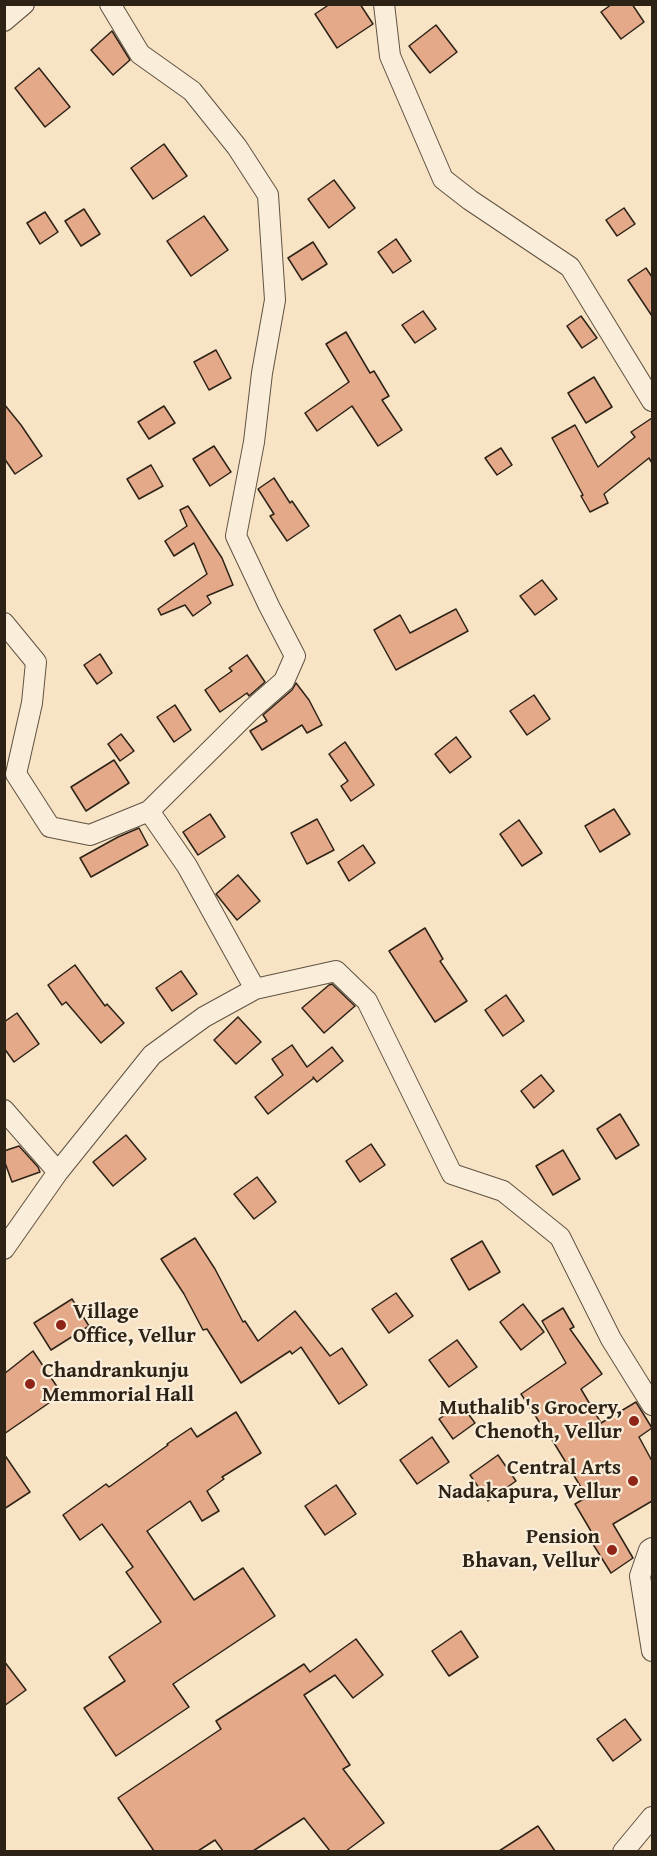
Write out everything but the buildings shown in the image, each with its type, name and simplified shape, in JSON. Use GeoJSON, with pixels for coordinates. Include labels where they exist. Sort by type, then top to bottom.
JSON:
{"type":"FeatureCollection","features":[{"type":"Feature","properties":{"kind":"street"},"geometry":{"type":"LineString","coordinates":[[4,21],[24,4]]}},
{"type":"Feature","properties":{"kind":"street"},"geometry":{"type":"LineString","coordinates":[[4,623],[36,662],[32,703],[16,774],[50,827],[90,835],[149,811],[284,681],[295,656],[236,536],[252,452],[262,373],[275,300],[268,195],[237,147],[192,91],[140,54],[110,4]]}},
{"type":"Feature","properties":{"kind":"street"},"geometry":{"type":"LineString","coordinates":[[384,4],[390,56],[443,179],[470,200],[570,267],[652,400]]}},
{"type":"Feature","properties":{"kind":"street"},"geometry":{"type":"LineString","coordinates":[[149,811],[187,866],[255,989]]}},
{"type":"Feature","properties":{"kind":"street"},"geometry":{"type":"LineString","coordinates":[[4,1249],[58,1172],[152,1055],[204,1017],[255,989],[336,971],[367,1001],[452,1174],[503,1191],[560,1237],[611,1339],[652,1405]]}},
{"type":"Feature","properties":{"kind":"street"},"geometry":{"type":"LineString","coordinates":[[4,1110],[58,1172]]}},
{"type":"Feature","properties":{"kind":"street"},"geometry":{"type":"LineString","coordinates":[[652,1548],[649,1550],[640,1576],[652,1651]]}},
{"type":"Feature","properties":{"kind":"street"},"geometry":{"type":"LineString","coordinates":[[622,1851],[652,1817]]}},
{"type":"Feature","properties":{"kind":"place","name":"Village Office, Vellur"},"geometry":{"type":"Point","coordinates":[61,1325]}},
{"type":"Feature","properties":{"kind":"place","name":"Chandrankunju Memmorial Hall"},"geometry":{"type":"Point","coordinates":[30,1384]}},
{"type":"Feature","properties":{"kind":"place","name":"Muthalib's Grocery, Chenoth, Vellur"},"geometry":{"type":"Point","coordinates":[634,1421]}},
{"type":"Feature","properties":{"kind":"place","name":"Central Arts Nadakapura, Vellur"},"geometry":{"type":"Point","coordinates":[633,1481]}},
{"type":"Feature","properties":{"kind":"place","name":"Pension Bhavan, Vellur"},"geometry":{"type":"Point","coordinates":[612,1550]}}]}
